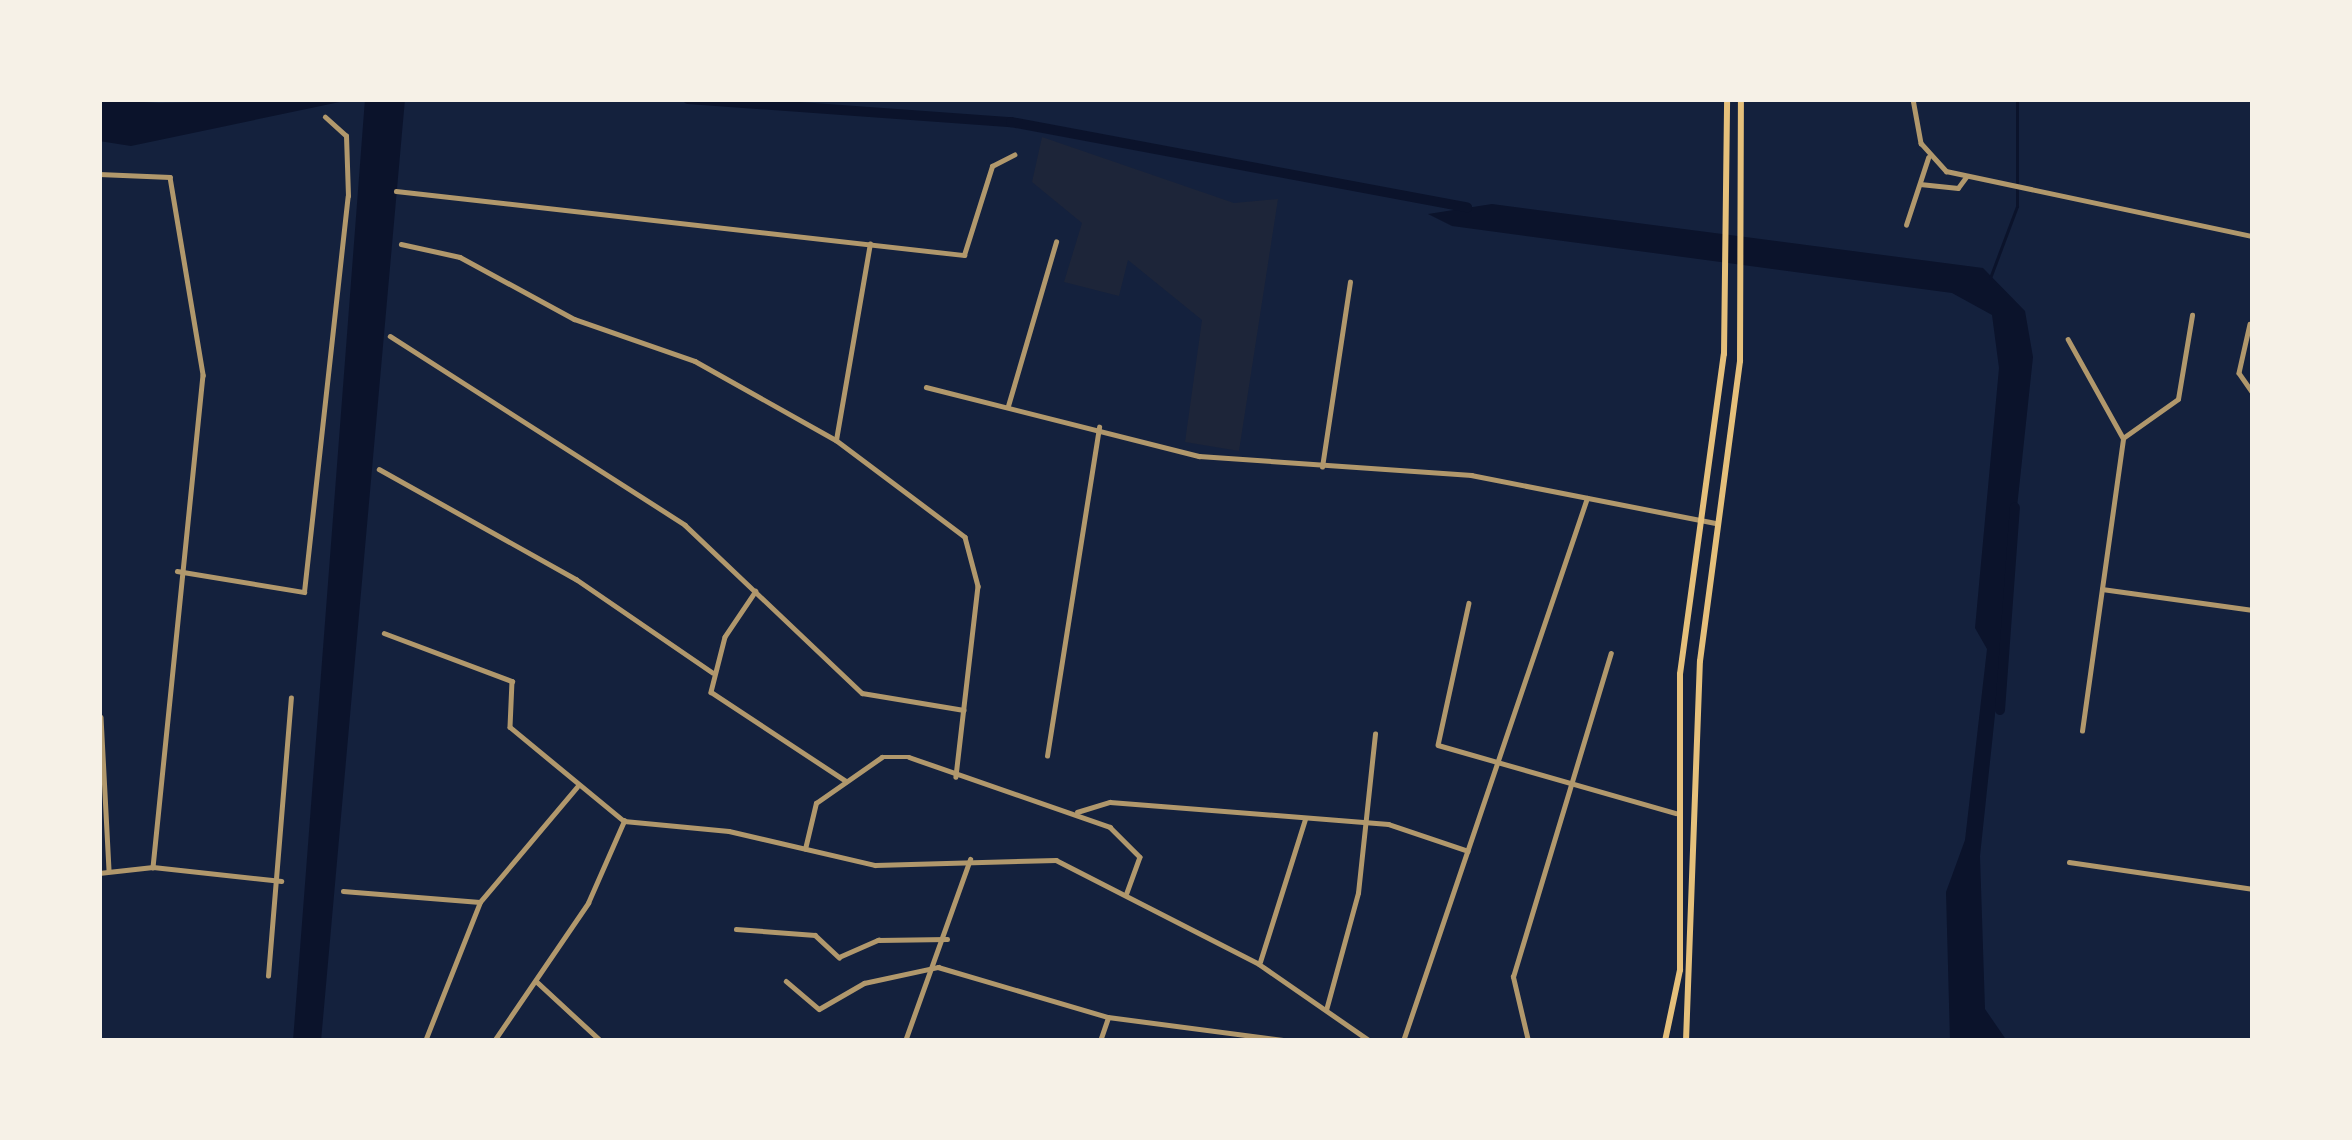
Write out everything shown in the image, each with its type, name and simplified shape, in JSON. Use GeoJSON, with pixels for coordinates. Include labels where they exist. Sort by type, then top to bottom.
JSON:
{"type":"FeatureCollection","features":[{"type":"Feature","properties":{"kind":"main road"},"geometry":{"type":"LineString","coordinates":[[1665,1041],[1680,970],[1675,789],[1730,229],[1727,99]]}},
{"type":"Feature","properties":{"kind":"main road"},"geometry":{"type":"LineString","coordinates":[[1686,1041],[1692,791],[1743,275],[1742,99]]}},
{"type":"Feature","properties":{"kind":"main road"},"geometry":{"type":"LineString","coordinates":[[1675,789],[1692,791]]}},
{"type":"Feature","properties":{"kind":"street"},"geometry":{"type":"LineString","coordinates":[[1906,225],[1928,158],[1913,99]]}},
{"type":"Feature","properties":{"kind":"street"},"geometry":{"type":"LineString","coordinates":[[177,571],[304,592],[348,196],[346,136],[325,117]]}},
{"type":"Feature","properties":{"kind":"street"},"geometry":{"type":"LineString","coordinates":[[396,190],[970,252],[990,171],[1014,155]]}},
{"type":"Feature","properties":{"kind":"street"},"geometry":{"type":"LineString","coordinates":[[1928,158],[1966,177],[2007,187],[2253,236]]}},
{"type":"Feature","properties":{"kind":"street"},"geometry":{"type":"LineString","coordinates":[[99,174],[171,180],[203,375],[177,571],[153,867]]}},
{"type":"Feature","properties":{"kind":"street"},"geometry":{"type":"LineString","coordinates":[[1920,184],[1958,188],[1966,177]]}},
{"type":"Feature","properties":{"kind":"street"},"geometry":{"type":"LineString","coordinates":[[1008,406],[1057,242]]}},
{"type":"Feature","properties":{"kind":"street"},"geometry":{"type":"LineString","coordinates":[[400,244],[460,257],[574,320],[695,361],[836,440],[965,537],[977,560],[956,777]]}},
{"type":"Feature","properties":{"kind":"street"},"geometry":{"type":"LineString","coordinates":[[836,440],[870,244]]}},
{"type":"Feature","properties":{"kind":"street"},"geometry":{"type":"LineString","coordinates":[[1322,467],[1350,282]]}},
{"type":"Feature","properties":{"kind":"street"},"geometry":{"type":"LineString","coordinates":[[2123,438],[2178,399],[2192,316]]}},
{"type":"Feature","properties":{"kind":"street"},"geometry":{"type":"LineString","coordinates":[[2250,324],[2240,373],[2253,393]]}},
{"type":"Feature","properties":{"kind":"street"},"geometry":{"type":"LineString","coordinates":[[390,336],[577,448],[756,591],[862,693],[964,710]]}},
{"type":"Feature","properties":{"kind":"street"},"geometry":{"type":"LineString","coordinates":[[2068,339],[2123,438],[2082,731]]}},
{"type":"Feature","properties":{"kind":"street"},"geometry":{"type":"LineString","coordinates":[[926,387],[1099,427],[1199,456],[1471,475],[1720,524]]}},
{"type":"Feature","properties":{"kind":"street"},"geometry":{"type":"LineString","coordinates":[[1048,756],[1099,427]]}},
{"type":"Feature","properties":{"kind":"street"},"geometry":{"type":"LineString","coordinates":[[379,469],[576,579],[712,672]]}},
{"type":"Feature","properties":{"kind":"street"},"geometry":{"type":"LineString","coordinates":[[1403,1041],[1587,498]]}},
{"type":"Feature","properties":{"kind":"street"},"geometry":{"type":"LineString","coordinates":[[2102,589],[2253,610]]}},
{"type":"Feature","properties":{"kind":"street"},"geometry":{"type":"LineString","coordinates":[[756,591],[712,672],[716,699],[846,781]]}},
{"type":"Feature","properties":{"kind":"street"},"geometry":{"type":"LineString","coordinates":[[1469,603],[1432,735],[1675,814]]}},
{"type":"Feature","properties":{"kind":"street"},"geometry":{"type":"LineString","coordinates":[[384,633],[512,681],[505,720],[624,821],[875,865],[1056,860],[1259,964],[1370,1041]]}},
{"type":"Feature","properties":{"kind":"street"},"geometry":{"type":"LineString","coordinates":[[1528,1041],[1513,977],[1577,784],[1611,653]]}},
{"type":"Feature","properties":{"kind":"street"},"geometry":{"type":"LineString","coordinates":[[268,976],[281,880],[291,698]]}},
{"type":"Feature","properties":{"kind":"street"},"geometry":{"type":"LineString","coordinates":[[101,717],[109,871]]}},
{"type":"Feature","properties":{"kind":"street"},"geometry":{"type":"LineString","coordinates":[[1326,1010],[1365,825],[1375,734]]}},
{"type":"Feature","properties":{"kind":"street"},"geometry":{"type":"LineString","coordinates":[[805,851],[816,803],[893,755],[1077,812],[1137,852],[1127,893]]}},
{"type":"Feature","properties":{"kind":"street"},"geometry":{"type":"LineString","coordinates":[[424,1041],[480,902],[578,785]]}},
{"type":"Feature","properties":{"kind":"street"},"geometry":{"type":"LineString","coordinates":[[1077,812],[1110,802],[1408,827],[1468,850]]}},
{"type":"Feature","properties":{"kind":"street"},"geometry":{"type":"LineString","coordinates":[[1259,964],[1305,819]]}},
{"type":"Feature","properties":{"kind":"street"},"geometry":{"type":"LineString","coordinates":[[494,1041],[536,981],[624,821]]}},
{"type":"Feature","properties":{"kind":"street"},"geometry":{"type":"LineString","coordinates":[[905,1041],[938,967],[970,859]]}},
{"type":"Feature","properties":{"kind":"street"},"geometry":{"type":"LineString","coordinates":[[2069,862],[2253,889]]}},
{"type":"Feature","properties":{"kind":"street"},"geometry":{"type":"LineString","coordinates":[[99,873],[153,867],[281,880]]}},
{"type":"Feature","properties":{"kind":"street"},"geometry":{"type":"LineString","coordinates":[[344,891],[480,902]]}},
{"type":"Feature","properties":{"kind":"street"},"geometry":{"type":"LineString","coordinates":[[736,929],[815,934],[839,957],[878,940],[947,939]]}},
{"type":"Feature","properties":{"kind":"street"},"geometry":{"type":"LineString","coordinates":[[786,981],[819,1010],[864,983],[938,967],[1108,1016],[1290,1041]]}},
{"type":"Feature","properties":{"kind":"street"},"geometry":{"type":"LineString","coordinates":[[536,981],[601,1041]]}},
{"type":"Feature","properties":{"kind":"street"},"geometry":{"type":"LineString","coordinates":[[1100,1041],[1108,1016]]}},
{"type":"Feature","properties":{"kind":"shaded area"},"geometry":{"type":"Polygon","coordinates":[[[99,99],[158,103],[354,99],[131,146],[99,141],[99,99]]]}},
{"type":"Feature","properties":{"kind":"shaded area"},"geometry":{"type":"Polygon","coordinates":[[[365,99],[405,99],[321,1041],[293,1041],[365,99]]]}},
{"type":"Feature","properties":{"kind":"shaded area"},"geometry":{"type":"Polygon","coordinates":[[[1042,137],[1234,203],[1278,199],[1239,451],[1185,442],[1202,320],[1128,260],[1119,296],[1064,282],[1082,223],[1032,182],[1042,137]]]}},
{"type":"Feature","properties":{"kind":"shaded area"},"geometry":{"type":"Polygon","coordinates":[[[1492,204],[1983,268],[2025,311],[2033,357],[1980,856],[1985,1009],[2007,1041],[1950,1041],[1946,892],[1965,840],[1987,649],[1975,628],[1999,368],[1992,315],[1952,293],[1452,226],[1428,214],[1492,204]]]}},
{"type":"Feature","properties":{"kind":"waterway"},"geometry":{"type":"LineString","coordinates":[[688,99],[1011,122],[1467,207]]}},
{"type":"Feature","properties":{"kind":"waterway"},"geometry":{"type":"LineString","coordinates":[[1990,278],[2017,206],[2017,99]]}},
{"type":"Feature","properties":{"kind":"waterway"},"geometry":{"type":"LineString","coordinates":[[2000,710],[2015,508]]}}]}
